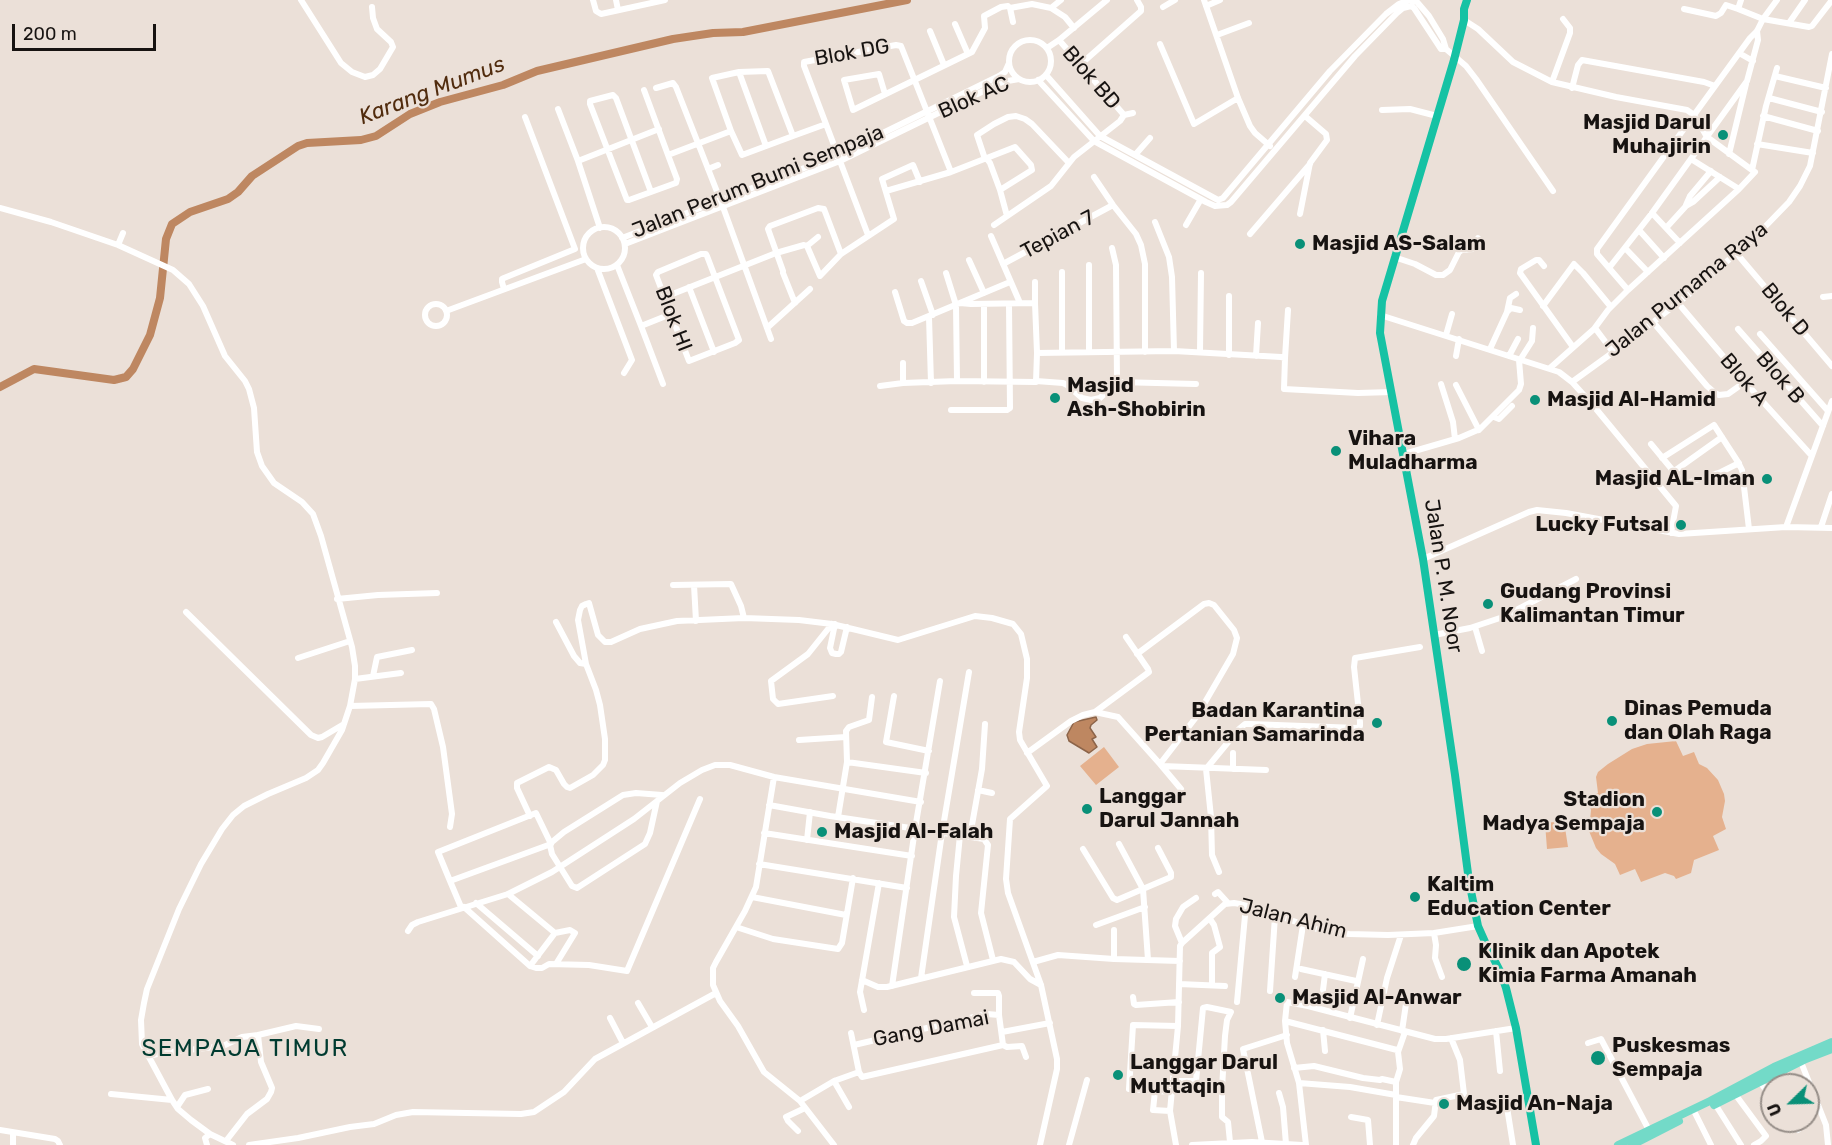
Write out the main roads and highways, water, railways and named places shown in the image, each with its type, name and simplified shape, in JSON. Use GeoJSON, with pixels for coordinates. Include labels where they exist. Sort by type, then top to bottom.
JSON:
{"type":"FeatureCollection","features":[{"type":"Feature","properties":{"kind":"highway","name":"Jalan P. M. Noor"},"geometry":{"type":"LineString","coordinates":[[1467,0],[1454,57],[1382,301],[1381,347],[1392,392],[1423,559],[1468,881],[1478,926],[1506,988],[1516,1028],[1536,1145]]}},
{"type":"Feature","properties":{"kind":"highway","name":"Jalan P. M. Noor"},"geometry":{"type":"LineString","coordinates":[[1464,18],[1472,0]]}},
{"type":"Feature","properties":{"kind":"main road"},"geometry":{"type":"LineString","coordinates":[[1772,1073],[1832,1042]]}},
{"type":"Feature","properties":{"kind":"main road"},"geometry":{"type":"LineString","coordinates":[[1775,1071],[1832,1049]]}},
{"type":"Feature","properties":{"kind":"main road"},"geometry":{"type":"LineString","coordinates":[[1632,1145],[1651,1132],[1760,1079]]}},
{"type":"Feature","properties":{"kind":"main road"},"geometry":{"type":"LineString","coordinates":[[1618,1145],[1715,1104],[1760,1080]]}},
{"type":"Feature","properties":{"kind":"waterway","name":"Karang Mumus"},"geometry":{"type":"LineString","coordinates":[[0,387],[34,369],[114,380],[126,377],[133,369],[150,335],[160,298],[166,239],[172,224],[190,212],[228,199],[238,192],[252,176],[298,146],[307,143],[361,140],[376,136],[410,114],[440,102],[503,85],[537,71],[673,39],[713,33],[743,32],[907,0]]}},
{"type":"Feature","properties":{"kind":"place","name":"Masjid Darul Muhajirin"},"geometry":{"type":"Point","coordinates":[1723,135]}},
{"type":"Feature","properties":{"kind":"place","name":"Masjid AS-Salam"},"geometry":{"type":"Point","coordinates":[1300,244]}},
{"type":"Feature","properties":{"kind":"place","name":"Masjid Ash-Shobirin"},"geometry":{"type":"Point","coordinates":[1055,398]}},
{"type":"Feature","properties":{"kind":"place","name":"Masjid Al-Hamid"},"geometry":{"type":"Point","coordinates":[1535,400]}},
{"type":"Feature","properties":{"kind":"place","name":"Vihara Muladharma"},"geometry":{"type":"Point","coordinates":[1336,451]}},
{"type":"Feature","properties":{"kind":"place","name":"Masjid AL-Iman"},"geometry":{"type":"Point","coordinates":[1767,479]}},
{"type":"Feature","properties":{"kind":"place","name":"Lucky Futsal"},"geometry":{"type":"Point","coordinates":[1681,525]}},
{"type":"Feature","properties":{"kind":"place","name":"Gudang Provinsi Kalimantan Timur"},"geometry":{"type":"Point","coordinates":[1488,604]}},
{"type":"Feature","properties":{"kind":"place","name":"Dinas Pemuda dan Olah Raga"},"geometry":{"type":"Point","coordinates":[1612,721]}},
{"type":"Feature","properties":{"kind":"place","name":"Badan Karantina Pertanian Samarinda"},"geometry":{"type":"Point","coordinates":[1377,723]}},
{"type":"Feature","properties":{"kind":"place","name":"Langgar Darul Jannah"},"geometry":{"type":"Point","coordinates":[1087,809]}},
{"type":"Feature","properties":{"kind":"place","name":"Stadion Madya Sempaja"},"geometry":{"type":"Point","coordinates":[1657,812]}},
{"type":"Feature","properties":{"kind":"place","name":"Masjid Al-Falah"},"geometry":{"type":"Point","coordinates":[822,832]}},
{"type":"Feature","properties":{"kind":"place","name":"Kaltim Education Center"},"geometry":{"type":"Point","coordinates":[1415,897]}},
{"type":"Feature","properties":{"kind":"place","name":"Klinik dan Apotek Kimia Farma Amanah"},"geometry":{"type":"Point","coordinates":[1464,964]}},
{"type":"Feature","properties":{"kind":"place","name":"Masjid Al-Anwar"},"geometry":{"type":"Point","coordinates":[1280,998]}},
{"type":"Feature","properties":{"kind":"place","name":"Puskesmas Sempaja"},"geometry":{"type":"Point","coordinates":[1598,1058]}},
{"type":"Feature","properties":{"kind":"place","name":"Langgar Darul Muttaqin"},"geometry":{"type":"Point","coordinates":[1118,1075]}},
{"type":"Feature","properties":{"kind":"place","name":"Masjid An-Naja"},"geometry":{"type":"Point","coordinates":[1444,1104]}},
{"type":"Feature","properties":{"kind":"district","name":"SEMPAJA TIMUR"},"geometry":{"type":"Point","coordinates":[245,1049]}}]}
